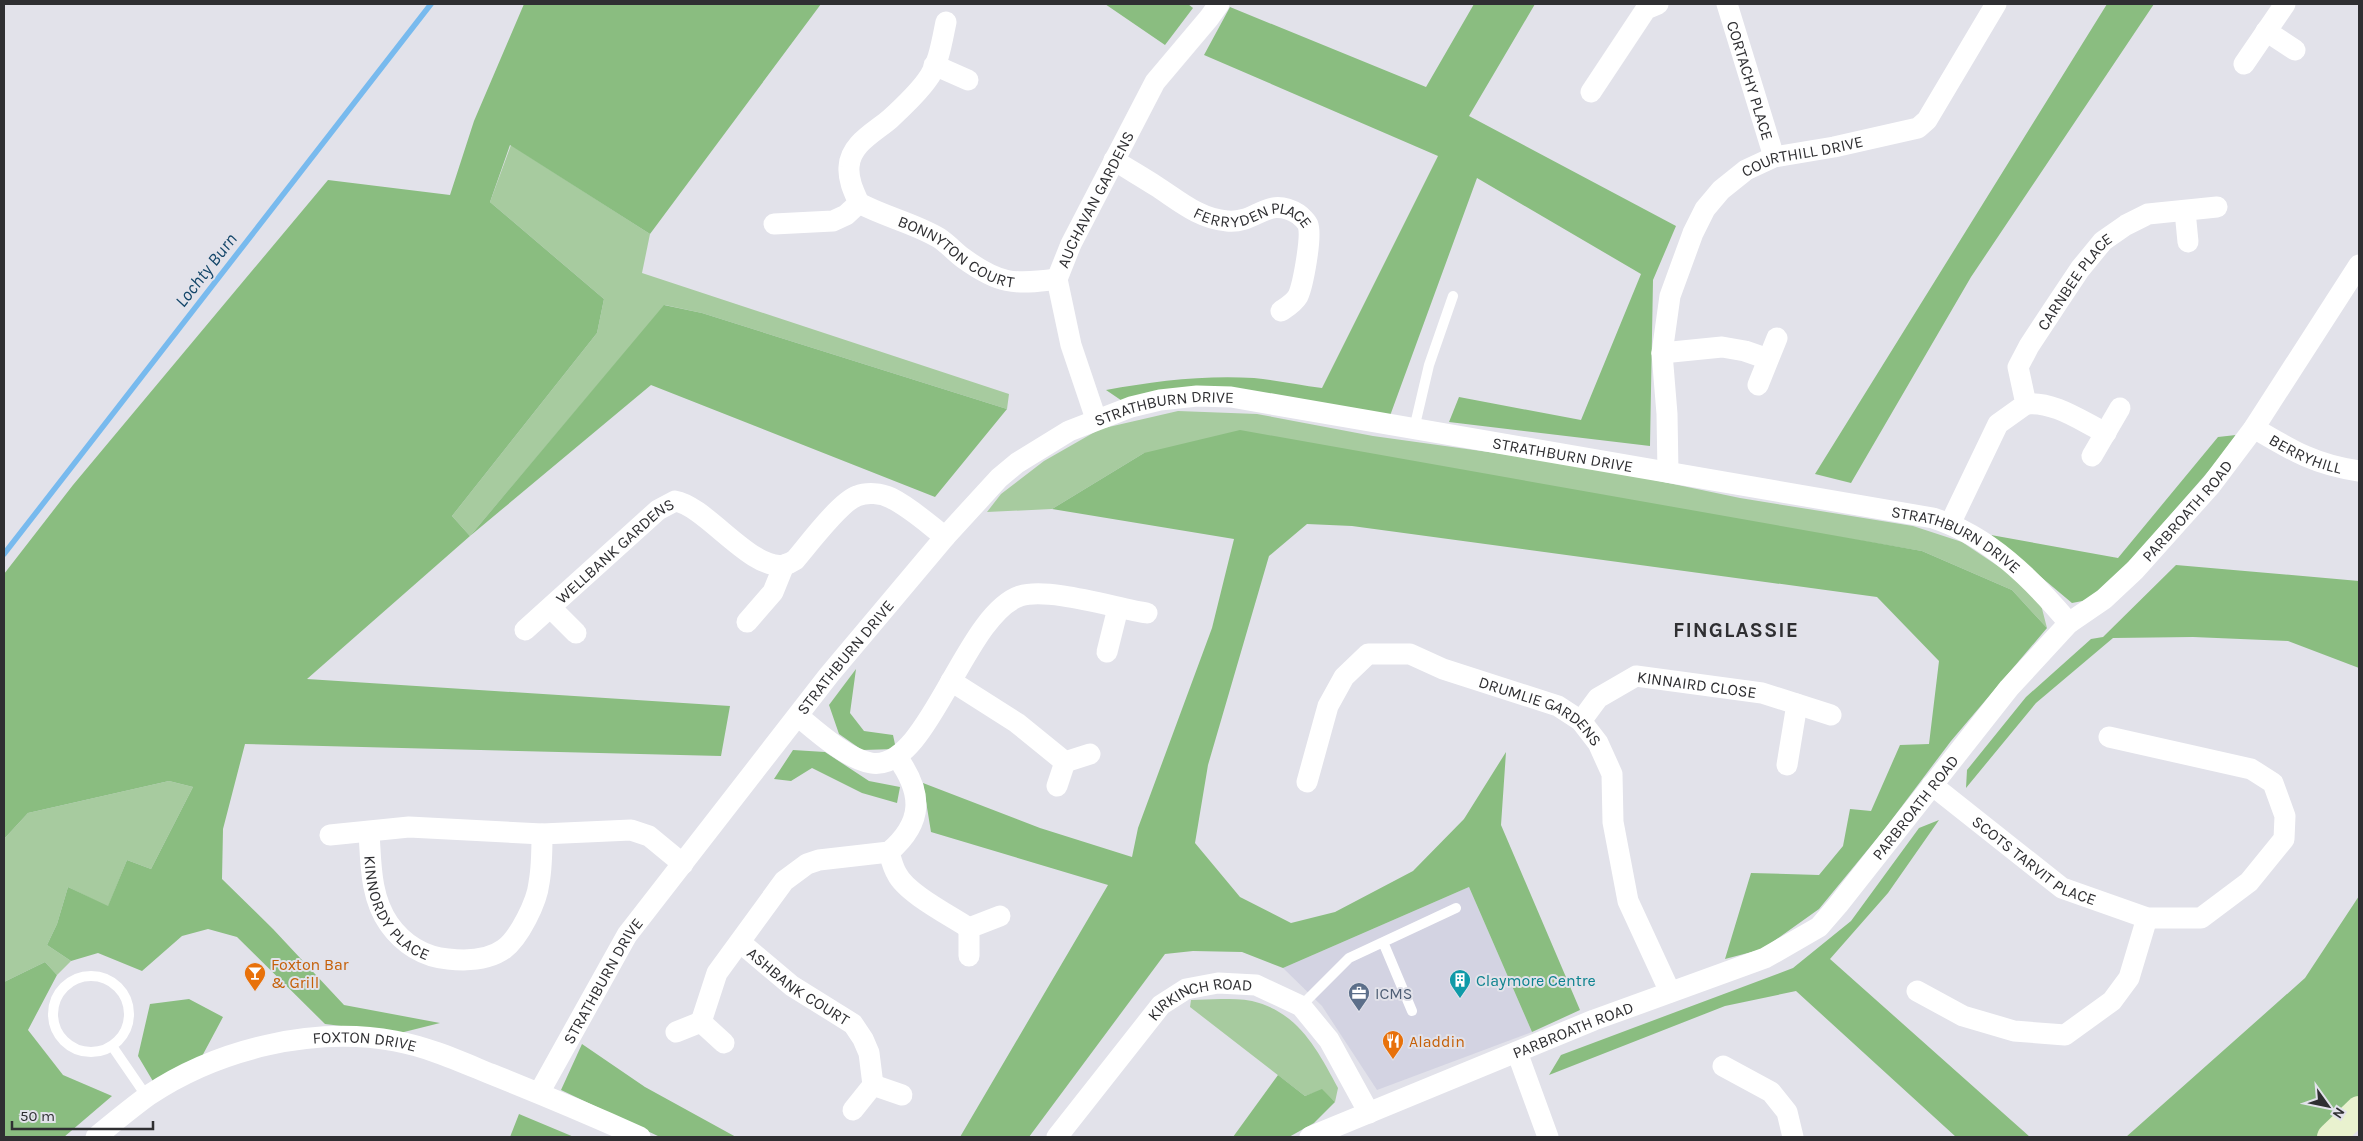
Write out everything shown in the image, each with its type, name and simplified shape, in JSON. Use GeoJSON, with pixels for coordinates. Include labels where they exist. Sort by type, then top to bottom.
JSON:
{"type":"FeatureCollection","features":[{"type":"Feature","properties":{"kind":"main road"},"geometry":{"type":"LineString","coordinates":[[2331,1137],[2359,1110]]}},
{"type":"Feature","properties":{"kind":"street","name":"AUCHAVAN GARDENS"},"geometry":{"type":"LineString","coordinates":[[1096,419],[1071,345],[1056,279],[1114,160],[1155,82],[1219,4]]}},
{"type":"Feature","properties":{"kind":"street"},"geometry":{"type":"LineString","coordinates":[[1590,92],[1646,9],[1658,4]]}},
{"type":"Feature","properties":{"kind":"street","name":"CORTACHY PLACE"},"geometry":{"type":"LineString","coordinates":[[1727,4],[1774,157]]}},
{"type":"Feature","properties":{"kind":"street","name":"COURTHILL DRIVE"},"geometry":{"type":"LineString","coordinates":[[1668,472],[1667,414],[1662,353],[1670,296],[1693,233],[1705,209],[1721,190],[1746,170],[1774,157],[1843,145],[1918,128],[1927,120],[1996,4]]}},
{"type":"Feature","properties":{"kind":"street"},"geometry":{"type":"LineString","coordinates":[[2244,64],[2285,4]]}},
{"type":"Feature","properties":{"kind":"street"},"geometry":{"type":"LineString","coordinates":[[774,224],[833,221],[846,214],[858,203],[849,176],[849,164],[862,140],[913,97],[928,79],[934,65],[946,22]]}},
{"type":"Feature","properties":{"kind":"street"},"geometry":{"type":"LineString","coordinates":[[2266,31],[2295,50]]}},
{"type":"Feature","properties":{"kind":"street"},"geometry":{"type":"LineString","coordinates":[[934,65],[968,80]]}},
{"type":"Feature","properties":{"kind":"street","name":"FERRYDEN PLACE"},"geometry":{"type":"LineString","coordinates":[[1114,160],[1182,204],[1207,217],[1227,221],[1245,220],[1273,206],[1287,208],[1300,215],[1308,225],[1308,248],[1301,287],[1297,298],[1281,311]]}},
{"type":"Feature","properties":{"kind":"street","name":"BONNYTON COURT"},"geometry":{"type":"LineString","coordinates":[[858,203],[875,212],[908,222],[941,239],[985,273],[1005,281],[1022,284],[1056,279]]}},
{"type":"Feature","properties":{"kind":"street","name":"CARNBEE PLACE"},"geometry":{"type":"LineString","coordinates":[[2026,404],[2018,367],[2029,346],[2080,269],[2103,241],[2126,225],[2148,214],[2217,206]]}},
{"type":"Feature","properties":{"kind":"street"},"geometry":{"type":"LineString","coordinates":[[2185,211],[2188,242]]}},
{"type":"Feature","properties":{"kind":"street","name":"PARBROATH ROAD"},"geometry":{"type":"LineString","coordinates":[[1310,1137],[1517,1052],[1670,992],[1765,958],[1819,927],[2009,688],[2069,622],[2104,599],[2135,570],[2211,485],[2254,428],[2359,265]]}},
{"type":"Feature","properties":{"kind":"street"},"geometry":{"type":"LineString","coordinates":[[1758,384],[1777,338]]}},
{"type":"Feature","properties":{"kind":"street"},"geometry":{"type":"LineString","coordinates":[[1662,353],[1722,347],[1745,351],[1768,359]]}},
{"type":"Feature","properties":{"kind":"street","name":"STRATHBURN DRIVE"},"geometry":{"type":"LineString","coordinates":[[539,1093],[626,935],[829,675],[945,537],[993,485],[1017,464],[1069,431],[1131,407],[1160,400],[1197,396],[1231,397],[1668,472],[1782,494],[1903,512],[1950,524],[1986,544],[2010,562],[2044,594],[2069,622]]}},
{"type":"Feature","properties":{"kind":"street"},"geometry":{"type":"LineString","coordinates":[[1950,524],[1998,424],[2026,404],[2037,402],[2055,408],[2106,433]]}},
{"type":"Feature","properties":{"kind":"street"},"geometry":{"type":"LineString","coordinates":[[2092,456],[2120,408]]}},
{"type":"Feature","properties":{"kind":"street","name":"BERRYHILL"},"geometry":{"type":"LineString","coordinates":[[2254,428],[2303,457],[2318,463],[2359,471]]}},
{"type":"Feature","properties":{"kind":"street"},"geometry":{"type":"LineString","coordinates":[[747,622],[773,592],[784,565],[795,560],[845,504],[857,496],[874,494],[889,497],[908,507],[945,537]]}},
{"type":"Feature","properties":{"kind":"street","name":"WELLBANK GARDENS"},"geometry":{"type":"LineString","coordinates":[[525,630],[658,510],[674,501],[691,507],[725,535],[756,556],[772,564],[784,565]]}},
{"type":"Feature","properties":{"kind":"street"},"geometry":{"type":"LineString","coordinates":[[798,716],[836,747],[871,763],[896,757],[906,750],[921,730],[982,629],[1001,610],[1019,597],[1039,593],[1148,613]]}},
{"type":"Feature","properties":{"kind":"street","name":"WELLBANK GARDENS"},"geometry":{"type":"LineString","coordinates":[[551,608],[576,633]]}},
{"type":"Feature","properties":{"kind":"street"},"geometry":{"type":"LineString","coordinates":[[1107,652],[1118,608]]}},
{"type":"Feature","properties":{"kind":"street","name":"DRUMLIE GARDENS"},"geometry":{"type":"LineString","coordinates":[[1307,782],[1328,706],[1344,677],[1368,654],[1410,654],[1443,669],[1558,706],[1581,721],[1598,743],[1612,774],[1613,822],[1628,901],[1670,992]]}},
{"type":"Feature","properties":{"kind":"street","name":"KINNAIRD CLOSE"},"geometry":{"type":"LineString","coordinates":[[1581,721],[1598,698],[1636,676],[1762,693],[1831,715]]}},
{"type":"Feature","properties":{"kind":"street"},"geometry":{"type":"LineString","coordinates":[[951,681],[1017,723],[1064,762]]}},
{"type":"Feature","properties":{"kind":"street"},"geometry":{"type":"LineString","coordinates":[[1787,765],[1797,704]]}},
{"type":"Feature","properties":{"kind":"street","name":"SCOTS TARVIT PLACE"},"geometry":{"type":"LineString","coordinates":[[1932,785],[2062,888],[2147,918],[2201,918],[2249,882],[2284,839],[2285,816],[2273,783],[2251,769],[2109,737]]}},
{"type":"Feature","properties":{"kind":"street"},"geometry":{"type":"LineString","coordinates":[[1064,762],[1090,754]]}},
{"type":"Feature","properties":{"kind":"street"},"geometry":{"type":"LineString","coordinates":[[896,757],[908,772],[914,788],[917,805],[915,818],[907,833],[889,852],[897,876],[917,895],[969,928]]}},
{"type":"Feature","properties":{"kind":"street"},"geometry":{"type":"LineString","coordinates":[[1057,786],[1064,762]]}},
{"type":"Feature","properties":{"kind":"street","name":"KINNORDY PLACE"},"geometry":{"type":"LineString","coordinates":[[330,835],[409,826],[542,834],[631,830],[649,836],[683,864]]}},
{"type":"Feature","properties":{"kind":"street","name":"KINNORDY PLACE"},"geometry":{"type":"LineString","coordinates":[[369,832],[373,888],[388,923],[402,940],[422,953],[437,958],[457,960],[488,956],[504,949],[526,919],[539,885],[542,834]]}},
{"type":"Feature","properties":{"kind":"street","name":"ASHBANK COURT"},"geometry":{"type":"LineString","coordinates":[[701,1022],[717,973],[784,881],[807,864],[829,858],[869,856],[889,852]]}},
{"type":"Feature","properties":{"kind":"street"},"geometry":{"type":"LineString","coordinates":[[969,928],[1000,916]]}},
{"type":"Feature","properties":{"kind":"street"},"geometry":{"type":"LineString","coordinates":[[1917,990],[1963,1016],[2014,1031],[2065,1035],[2112,1001],[2129,978],[2147,918]]}},
{"type":"Feature","properties":{"kind":"street"},"geometry":{"type":"LineString","coordinates":[[969,928],[969,956]]}},
{"type":"Feature","properties":{"kind":"street","name":"ASHBANK COURT"},"geometry":{"type":"LineString","coordinates":[[740,943],[792,986],[853,1024],[863,1039],[869,1053],[872,1086]]}},
{"type":"Feature","properties":{"kind":"street","name":"KIRKINCH ROAD"},"geometry":{"type":"LineString","coordinates":[[1057,1137],[1161,1005],[1186,989],[1218,983],[1256,985],[1301,1006],[1329,1040],[1368,1113]]}},
{"type":"Feature","properties":{"kind":"street"},"geometry":{"type":"LineString","coordinates":[[676,1032],[701,1022],[724,1043]]}},
{"type":"Feature","properties":{"kind":"street","name":"FOXTON DRIVE"},"geometry":{"type":"LineString","coordinates":[[96,1137],[147,1097],[175,1081],[239,1052],[294,1041],[344,1035],[370,1037],[419,1046],[539,1093],[640,1137]]}},
{"type":"Feature","properties":{"kind":"street"},"geometry":{"type":"LineString","coordinates":[[1517,1052],[1548,1137]]}},
{"type":"Feature","properties":{"kind":"street"},"geometry":{"type":"LineString","coordinates":[[1723,1066],[1771,1092],[1787,1112],[1793,1137]]}},
{"type":"Feature","properties":{"kind":"street"},"geometry":{"type":"LineString","coordinates":[[853,1110],[872,1086],[902,1095]]}},
{"type":"Feature","properties":{"kind":"lane"},"geometry":{"type":"LineString","coordinates":[[1414,429],[1429,365],[1454,296]]}},
{"type":"Feature","properties":{"kind":"lane"},"geometry":{"type":"LineString","coordinates":[[1301,1006],[1349,958],[1456,908]]}},
{"type":"Feature","properties":{"kind":"lane"},"geometry":{"type":"LineString","coordinates":[[1383,942],[1412,1011]]}},
{"type":"Feature","properties":{"kind":"lane"},"geometry":{"type":"LineString","coordinates":[[83,976],[96,976],[109,980],[120,988],[127,999],[130,1012],[128,1025],[122,1037],[112,1046],[102,1051],[78,1050],[67,1044],[59,1035],[54,1024],[55,1001],[61,990],[71,981],[83,976]]}},
{"type":"Feature","properties":{"kind":"lane"},"geometry":{"type":"LineString","coordinates":[[112,1046],[147,1097]]}},
{"type":"Feature","properties":{"kind":"shaded area"},"geometry":{"type":"Polygon","coordinates":[[[1469,887],[1532,1032],[1377,1090],[1322,1006],[1283,968],[1469,887]]]}},
{"type":"Feature","properties":{"kind":"green space"},"geometry":{"type":"Polygon","coordinates":[[[524,4],[821,4],[650,234],[510,145],[490,202],[604,299],[597,333],[452,516],[470,536],[307,679],[730,706],[721,756],[245,744],[223,829],[222,879],[273,929],[344,1005],[440,1023],[400,1033],[325,1024],[237,937],[208,929],[182,936],[142,971],[98,953],[71,961],[47,945],[57,924],[68,887],[108,906],[127,860],[151,869],[193,787],[169,781],[28,813],[4,839],[4,574],[73,485],[328,180],[450,195],[474,121],[524,4]]]}},
{"type":"Feature","properties":{"kind":"green space"},"geometry":{"type":"Polygon","coordinates":[[[1105,4],[1188,4],[1193,8],[1165,45],[1105,4]]]}},
{"type":"Feature","properties":{"kind":"green space"},"geometry":{"type":"Polygon","coordinates":[[[1474,4],[1535,4],[1469,116],[1676,226],[1653,280],[1650,446],[1449,422],[1459,397],[1581,420],[1641,274],[1477,178],[1387,424],[1231,397],[1131,407],[1106,390],[1161,381],[1217,377],[1254,378],[1322,388],[1438,156],[1204,55],[1230,7],[1426,87],[1474,4]]]}},
{"type":"Feature","properties":{"kind":"green space"},"geometry":{"type":"Polygon","coordinates":[[[2107,4],[2154,4],[1971,277],[1851,483],[1815,474],[2107,4]]]}},
{"type":"Feature","properties":{"kind":"green space"},"geometry":{"type":"Polygon","coordinates":[[[511,145],[650,234],[642,273],[1009,394],[1007,409],[702,313],[665,305],[470,536],[452,516],[597,333],[604,299],[490,202],[511,145]]]}},
{"type":"Feature","properties":{"kind":"green space"},"geometry":{"type":"Polygon","coordinates":[[[664,305],[702,313],[1007,409],[935,497],[651,385],[470,536],[664,305]]]}},
{"type":"Feature","properties":{"kind":"green space"},"geometry":{"type":"Polygon","coordinates":[[[1178,411],[1257,414],[1373,436],[1582,465],[1740,498],[1913,526],[1962,542],[2016,578],[2040,601],[2047,628],[2012,590],[1922,551],[1809,532],[1144,453],[1052,509],[987,512],[1001,494],[1044,461],[1100,429],[1178,411]]]}},
{"type":"Feature","properties":{"kind":"green space"},"geometry":{"type":"Polygon","coordinates":[[[1240,430],[1922,551],[2012,590],[2047,628],[1951,741],[1884,830],[1819,909],[1763,949],[1725,959],[1751,873],[1819,875],[1843,846],[1850,809],[1871,811],[1900,745],[1929,744],[1939,661],[1877,597],[1352,526],[1307,524],[1269,556],[1208,765],[1195,843],[1240,897],[1291,923],[1335,912],[1413,871],[1464,819],[1506,752],[1501,825],[1580,1010],[1532,1032],[1469,887],[1283,968],[1242,952],[1193,951],[1165,954],[1029,1137],[960,1137],[1108,885],[931,832],[923,783],[1040,828],[1132,857],[1138,828],[1212,628],[1234,539],[1052,509],[1144,453],[1240,430]]]}},
{"type":"Feature","properties":{"kind":"green space"},"geometry":{"type":"Polygon","coordinates":[[[2236,435],[2213,466],[2098,598],[2072,603],[1991,535],[2118,558],[2218,437],[2236,435]]]}},
{"type":"Feature","properties":{"kind":"green space"},"geometry":{"type":"Polygon","coordinates":[[[2176,565],[2359,581],[2359,668],[2288,641],[2193,637],[2113,638],[2036,703],[1966,788],[1967,770],[2026,697],[2091,639],[2103,637],[2176,565]]]}},
{"type":"Feature","properties":{"kind":"green space"},"geometry":{"type":"Polygon","coordinates":[[[856,669],[850,713],[864,731],[893,735],[896,749],[862,750],[839,734],[829,705],[856,669]]]}},
{"type":"Feature","properties":{"kind":"green space"},"geometry":{"type":"Polygon","coordinates":[[[793,750],[825,752],[869,781],[900,787],[897,803],[862,793],[812,768],[791,781],[774,779],[793,750]]]}},
{"type":"Feature","properties":{"kind":"green space"},"geometry":{"type":"Polygon","coordinates":[[[169,781],[193,787],[151,869],[127,860],[108,907],[68,887],[57,924],[47,945],[71,961],[57,975],[45,962],[4,982],[4,839],[28,813],[169,781]]]}},
{"type":"Feature","properties":{"kind":"green space"},"geometry":{"type":"Polygon","coordinates":[[[1939,820],[1888,893],[1830,959],[2030,1137],[1956,1137],[1796,991],[1725,1006],[1549,1075],[1561,1055],[1793,968],[1851,921],[1919,828],[1939,820]]]}},
{"type":"Feature","properties":{"kind":"green space"},"geometry":{"type":"Polygon","coordinates":[[[2359,896],[2359,1110],[2331,1137],[2126,1137],[2305,978],[2359,896]]]}},
{"type":"Feature","properties":{"kind":"green space"},"geometry":{"type":"Polygon","coordinates":[[[45,962],[57,975],[28,1030],[63,1075],[112,1096],[64,1137],[4,1137],[4,982],[45,962]]]}},
{"type":"Feature","properties":{"kind":"green space"},"geometry":{"type":"Polygon","coordinates":[[[189,999],[223,1017],[200,1060],[154,1083],[138,1056],[150,1004],[189,999]]]}},
{"type":"Feature","properties":{"kind":"green space"},"geometry":{"type":"Polygon","coordinates":[[[1191,1000],[1248,1000],[1268,1006],[1294,1023],[1314,1046],[1338,1088],[1335,1102],[1322,1090],[1305,1096],[1190,1007],[1191,1000]]]}},
{"type":"Feature","properties":{"kind":"green space"},"geometry":{"type":"Polygon","coordinates":[[[582,1044],[645,1087],[736,1137],[660,1137],[561,1090],[582,1044]]]}},
{"type":"Feature","properties":{"kind":"green space"},"geometry":{"type":"Polygon","coordinates":[[[1278,1075],[1305,1096],[1322,1089],[1335,1102],[1314,1123],[1289,1137],[1233,1137],[1278,1075]]]}},
{"type":"Feature","properties":{"kind":"green space"},"geometry":{"type":"Polygon","coordinates":[[[519,1114],[574,1137],[510,1137],[519,1114]]]}},
{"type":"Feature","properties":{"kind":"waterway","name":"Lochty Burn"},"geometry":{"type":"LineString","coordinates":[[4,554],[431,4]]}},
{"type":"Feature","properties":{"kind":"place","name":"Foxton Bar & Grill"},"geometry":{"type":"Point","coordinates":[255,992]}},
{"type":"Feature","properties":{"kind":"place","name":"Claymore Centre"},"geometry":{"type":"Point","coordinates":[1460,999]}},
{"type":"Feature","properties":{"kind":"place","name":"ICMS"},"geometry":{"type":"Point","coordinates":[1359,1012]}},
{"type":"Feature","properties":{"kind":"place","name":"Aladdin"},"geometry":{"type":"Point","coordinates":[1393,1060]}},
{"type":"Feature","properties":{"kind":"district","name":"FINGLASSIE"},"geometry":{"type":"Point","coordinates":[1736,630]}}]}
